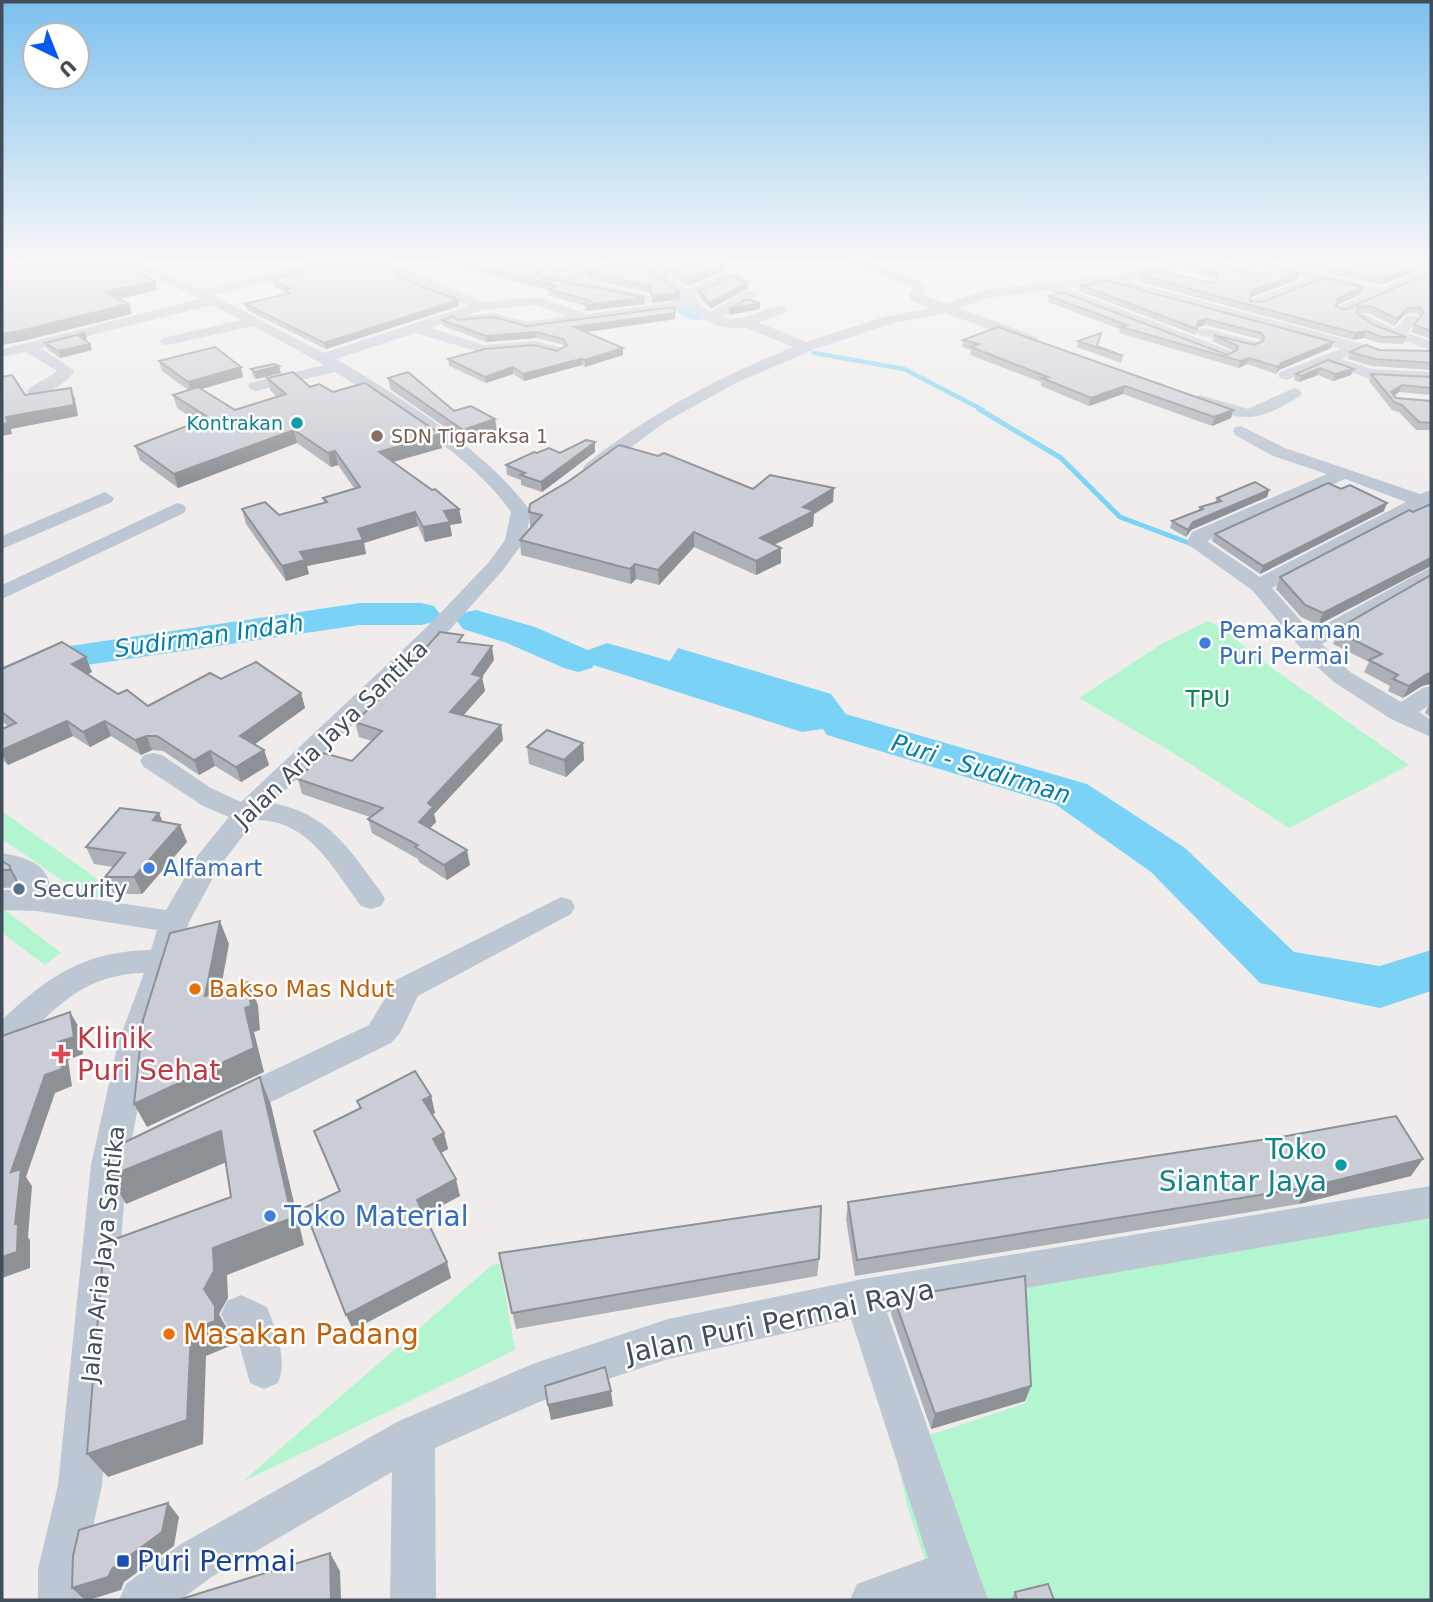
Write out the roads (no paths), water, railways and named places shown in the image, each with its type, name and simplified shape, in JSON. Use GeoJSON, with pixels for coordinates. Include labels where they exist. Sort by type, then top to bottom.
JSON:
{"type":"FeatureCollection","features":[{"type":"Feature","properties":{"kind":"street"},"geometry":{"type":"LineString","coordinates":[[2,353],[70,335]]}},
{"type":"Feature","properties":{"kind":"street"},"geometry":{"type":"LineString","coordinates":[[167,341],[196,335]]}},
{"type":"Feature","properties":{"kind":"street","name":"Jalan Aria Jaya Santika"},"geometry":{"type":"LineString","coordinates":[[61,1600],[61,1569],[80,1485],[97,1367],[108,1165],[134,1043],[174,922],[208,862],[247,812],[438,630],[496,566],[515,540],[529,509],[398,405],[277,335]]}},
{"type":"Feature","properties":{"kind":"street"},"geometry":{"type":"LineString","coordinates":[[256,386],[329,363],[398,335]]}},
{"type":"Feature","properties":{"kind":"street"},"geometry":{"type":"LineString","coordinates":[[437,335],[483,349],[535,345],[558,351]]}},
{"type":"Feature","properties":{"kind":"street"},"geometry":{"type":"LineString","coordinates":[[777,335],[807,348]]}},
{"type":"Feature","properties":{"kind":"street"},"geometry":{"type":"LineString","coordinates":[[582,476],[611,452],[674,410],[718,386],[807,348],[846,335]]}},
{"type":"Feature","properties":{"kind":"street"},"geometry":{"type":"LineString","coordinates":[[1020,335],[1048,345]]}},
{"type":"Feature","properties":{"kind":"street"},"geometry":{"type":"LineString","coordinates":[[1178,335],[1227,354]]}},
{"type":"Feature","properties":{"kind":"street"},"geometry":{"type":"LineString","coordinates":[[1215,335],[1253,345]]}},
{"type":"Feature","properties":{"kind":"street"},"geometry":{"type":"LineString","coordinates":[[1211,360],[1282,335]]}},
{"type":"Feature","properties":{"kind":"street"},"geometry":{"type":"LineString","coordinates":[[1306,335],[1354,348]]}},
{"type":"Feature","properties":{"kind":"street"},"geometry":{"type":"LineString","coordinates":[[1398,335],[1431,346]]}},
{"type":"Feature","properties":{"kind":"street"},"geometry":{"type":"LineString","coordinates":[[1286,375],[1364,345],[1374,349]]}},
{"type":"Feature","properties":{"kind":"street"},"geometry":{"type":"LineString","coordinates":[[29,346],[67,372],[50,385],[35,391]]}},
{"type":"Feature","properties":{"kind":"street"},"geometry":{"type":"LineString","coordinates":[[1393,351],[1431,352]]}},
{"type":"Feature","properties":{"kind":"street"},"geometry":{"type":"LineString","coordinates":[[1326,359],[1370,374],[1431,377]]}},
{"type":"Feature","properties":{"kind":"street"},"geometry":{"type":"LineString","coordinates":[[1188,396],[1249,416],[1264,411],[1294,393]]}},
{"type":"Feature","properties":{"kind":"street"},"geometry":{"type":"LineString","coordinates":[[1241,431],[1279,452],[1428,498]]}},
{"type":"Feature","properties":{"kind":"street"},"geometry":{"type":"LineString","coordinates":[[1344,473],[1196,539],[1196,543],[1259,586],[1308,643],[1342,677],[1400,714],[1431,730]]}},
{"type":"Feature","properties":{"kind":"street"},"geometry":{"type":"LineString","coordinates":[[2,543],[105,498]]}},
{"type":"Feature","properties":{"kind":"street"},"geometry":{"type":"LineString","coordinates":[[1259,586],[1428,498]]}},
{"type":"Feature","properties":{"kind":"street"},"geometry":{"type":"LineString","coordinates":[[2,593],[177,509]]}},
{"type":"Feature","properties":{"kind":"street"},"geometry":{"type":"LineString","coordinates":[[1308,643],[1431,573]]}},
{"type":"Feature","properties":{"kind":"street"},"geometry":{"type":"LineString","coordinates":[[1400,714],[1431,693]]}},
{"type":"Feature","properties":{"kind":"street"},"geometry":{"type":"LineString","coordinates":[[153,761],[230,809],[247,812],[273,811],[295,817],[307,824],[327,842],[371,899]]}},
{"type":"Feature","properties":{"kind":"street"},"geometry":{"type":"LineString","coordinates":[[2,863],[18,866],[36,878],[37,901]]}},
{"type":"Feature","properties":{"kind":"street"},"geometry":{"type":"LineString","coordinates":[[2,900],[37,901],[174,922]]}},
{"type":"Feature","properties":{"kind":"street"},"geometry":{"type":"LineString","coordinates":[[207,1117],[380,1034],[389,1025],[400,997],[407,988],[561,907]]}},
{"type":"Feature","properties":{"kind":"street"},"geometry":{"type":"LineString","coordinates":[[2,1040],[30,1011],[83,974],[104,965],[163,961]]}},
{"type":"Feature","properties":{"kind":"street"},"geometry":{"type":"LineString","coordinates":[[108,1165],[145,1147]]}},
{"type":"Feature","properties":{"kind":"street","name":"Jalan Puri Permai Raya"},"geometry":{"type":"LineString","coordinates":[[142,1600],[197,1560],[414,1436],[535,1383],[668,1339],[863,1298],[1431,1202]]}},
{"type":"Feature","properties":{"kind":"street"},"geometry":{"type":"LineString","coordinates":[[863,1298],[961,1586],[873,1600]]}},
{"type":"Feature","properties":{"kind":"street"},"geometry":{"type":"LineString","coordinates":[[241,1314],[253,1321],[264,1369]]}},
{"type":"Feature","properties":{"kind":"street"},"geometry":{"type":"LineString","coordinates":[[413,1600],[414,1436]]}},
{"type":"Feature","properties":{"kind":"water"},"geometry":{"type":"Polygon","coordinates":[[[607,643],[670,661],[678,648],[831,694],[845,713],[842,726],[802,732],[578,660],[583,652],[607,643]]]}},
{"type":"Feature","properties":{"kind":"waterway"},"geometry":{"type":"LineString","coordinates":[[814,353],[904,369],[983,410]]}},
{"type":"Feature","properties":{"kind":"waterway"},"geometry":{"type":"LineString","coordinates":[[979,409],[1061,458],[1120,517],[1197,546]]}},
{"type":"Feature","properties":{"kind":"waterway","name":"Sudirman Indah"},"geometry":{"type":"LineString","coordinates":[[2,681],[57,658],[360,614],[421,614]]}},
{"type":"Feature","properties":{"kind":"waterway","name":"Sudirman Indah"},"geometry":{"type":"LineString","coordinates":[[476,621],[521,635],[578,660]]}},
{"type":"Feature","properties":{"kind":"waterway","name":"Puri - Sudirman"},"geometry":{"type":"LineString","coordinates":[[842,726],[1071,794],[1168,860],[1279,969],[1380,987],[1431,970]]}},
{"type":"Feature","properties":{"kind":"place","name":"Kontrakan"},"geometry":{"type":"Point","coordinates":[297,423]}},
{"type":"Feature","properties":{"kind":"place","name":"SDN Tigaraksa 1"},"geometry":{"type":"Point","coordinates":[377,436]}},
{"type":"Feature","properties":{"kind":"place","name":"Pemakaman Puri Permai"},"geometry":{"type":"Point","coordinates":[1205,643]}},
{"type":"Feature","properties":{"kind":"place","name":"Alfamart"},"geometry":{"type":"Point","coordinates":[149,868]}},
{"type":"Feature","properties":{"kind":"place","name":"Security"},"geometry":{"type":"Point","coordinates":[19,889]}},
{"type":"Feature","properties":{"kind":"place","name":"Bakso Mas Ndut"},"geometry":{"type":"Point","coordinates":[195,989]}},
{"type":"Feature","properties":{"kind":"place","name":"Klinik Puri Sehat"},"geometry":{"type":"Point","coordinates":[61,1054]}},
{"type":"Feature","properties":{"kind":"place","name":"Toko Siantar Jaya"},"geometry":{"type":"Point","coordinates":[1341,1165]}},
{"type":"Feature","properties":{"kind":"place","name":"Toko Material"},"geometry":{"type":"Point","coordinates":[270,1216]}},
{"type":"Feature","properties":{"kind":"place","name":"Masakan Padang"},"geometry":{"type":"Point","coordinates":[169,1334]}},
{"type":"Feature","properties":{"kind":"place","name":"Puri Permai"},"geometry":{"type":"Point","coordinates":[123,1561]}},
{"type":"Feature","properties":{"kind":"park label","name":"TPU"},"geometry":{"type":"Point","coordinates":[1208,699]}}]}
